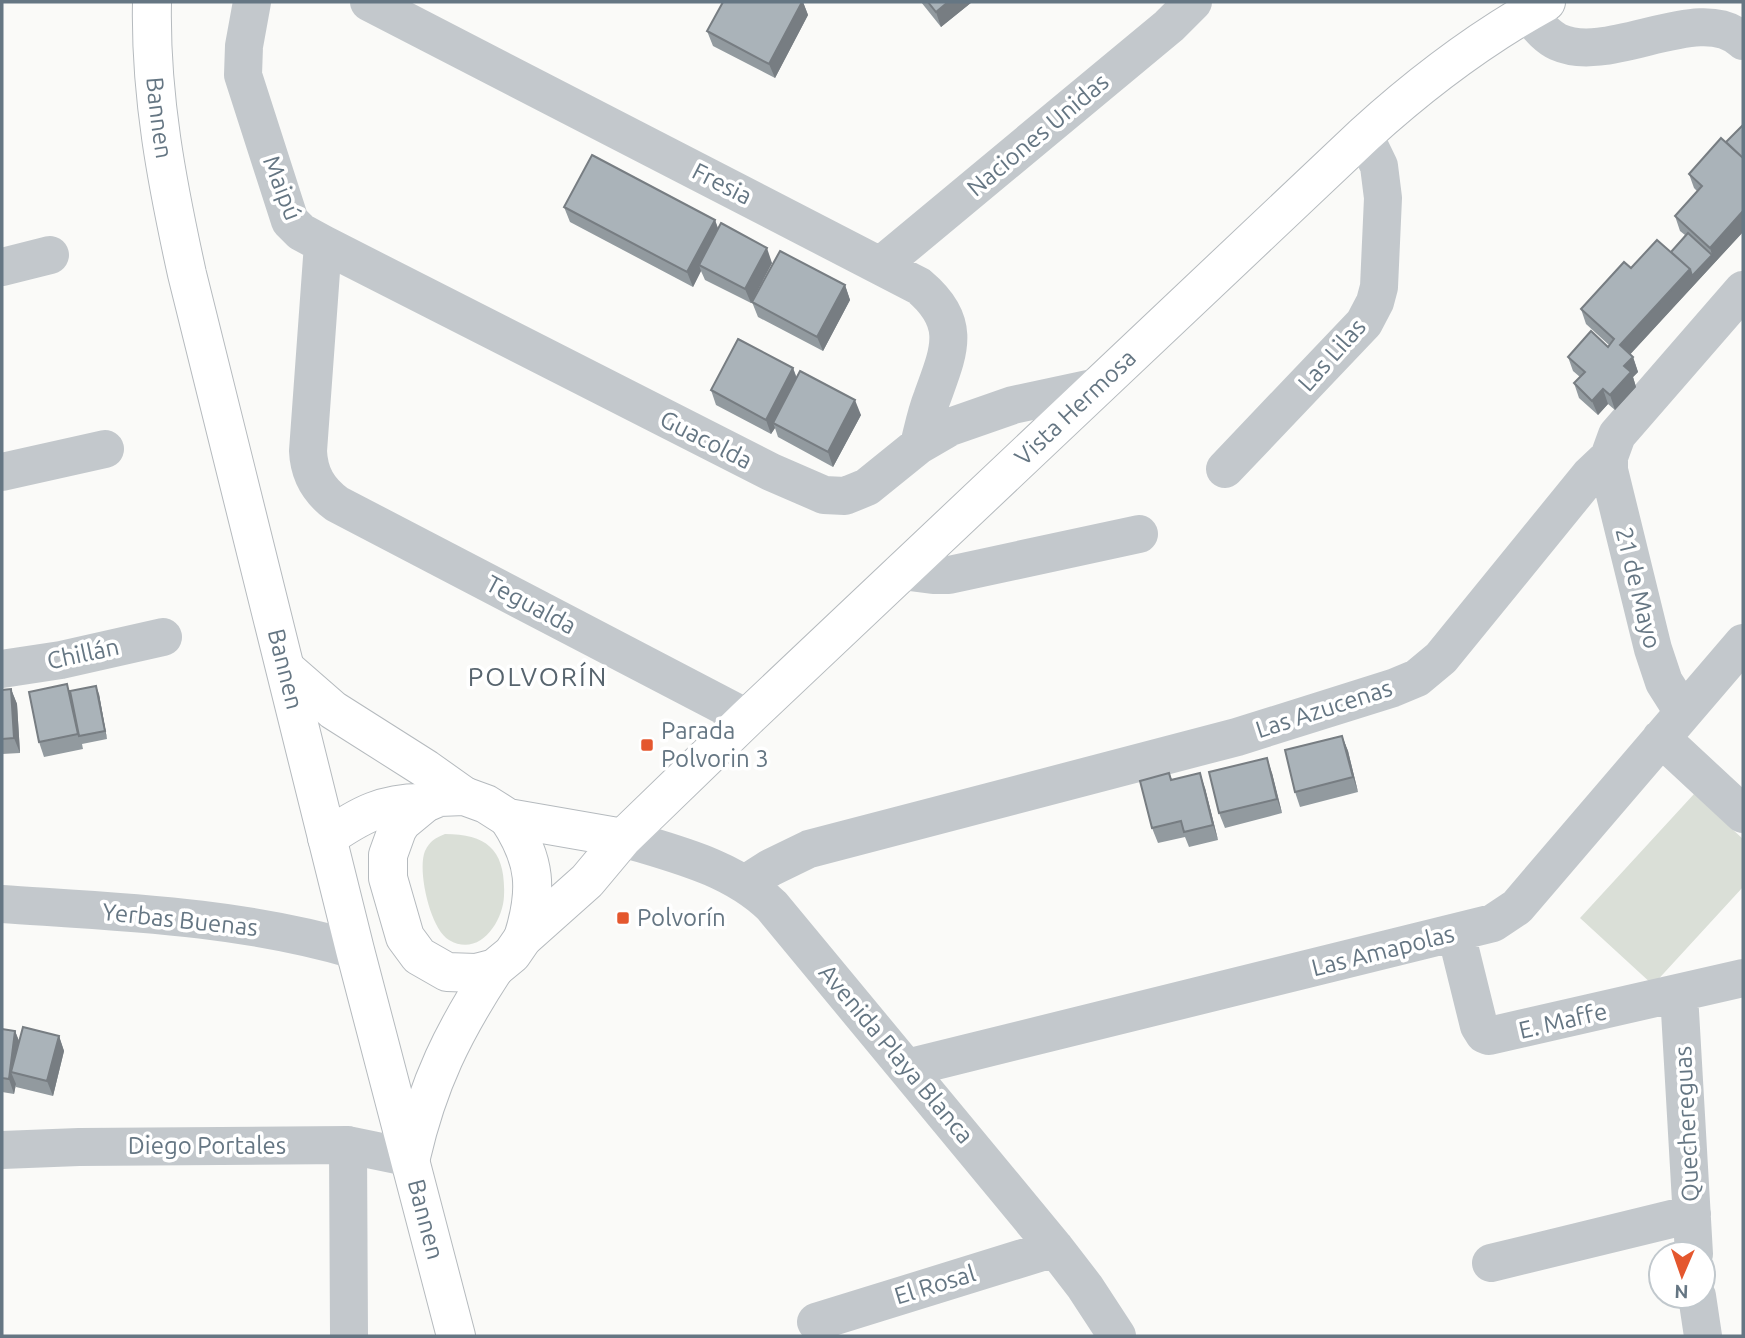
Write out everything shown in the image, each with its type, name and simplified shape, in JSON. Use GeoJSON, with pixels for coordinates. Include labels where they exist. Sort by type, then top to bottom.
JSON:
{"type":"FeatureCollection","features":[{"type":"Feature","properties":{"kind":"main road","name":"Bannen"},"geometry":{"type":"LineString","coordinates":[[152,2],[153,78],[167,186],[213,384],[355,950],[455,1334]]}},
{"type":"Feature","properties":{"kind":"main road","name":"Vista Hermosa"},"geometry":{"type":"LineString","coordinates":[[523,937],[587,881],[624,838],[747,718],[1364,135],[1434,75],[1536,7]]}},
{"type":"Feature","properties":{"kind":"main road"},"geometry":{"type":"LineString","coordinates":[[286,669],[333,710],[464,796],[486,804],[508,818],[624,838]]}},
{"type":"Feature","properties":{"kind":"main road"},"geometry":{"type":"LineString","coordinates":[[438,969],[419,956],[405,937],[388,878],[388,855],[397,830],[409,815],[439,797],[464,796]]}},
{"type":"Feature","properties":{"kind":"main road"},"geometry":{"type":"LineString","coordinates":[[327,838],[377,808],[425,803]]}},
{"type":"Feature","properties":{"kind":"main road","name":"Vista Hermosa"},"geometry":{"type":"LineString","coordinates":[[411,1158],[422,1111],[444,1054],[466,1011],[495,968],[512,954],[523,937],[532,911],[533,874],[528,853],[508,818]]}},
{"type":"Feature","properties":{"kind":"main road"},"geometry":{"type":"LineString","coordinates":[[355,950],[461,974],[495,968]]}},
{"type":"Feature","properties":{"kind":"street","name":"Maipú"},"geometry":{"type":"LineString","coordinates":[[252,2],[243,61],[246,89],[290,221],[301,232],[323,244],[308,451],[309,464],[319,488]]}},
{"type":"Feature","properties":{"kind":"street","name":"Fresia"},"geometry":{"type":"LineString","coordinates":[[369,2],[919,286],[941,308],[950,334],[947,359],[924,421],[919,445]]}},
{"type":"Feature","properties":{"kind":"street","name":"Naciones Unidas"},"geometry":{"type":"LineString","coordinates":[[880,266],[1169,26],[1193,2]]}},
{"type":"Feature","properties":{"kind":"street"},"geometry":{"type":"LineString","coordinates":[[1536,7],[1545,34],[1558,43],[1569,45],[1600,45],[1700,27],[1731,31],[1743,41]]}},
{"type":"Feature","properties":{"kind":"street","name":"Las Lilas"},"geometry":{"type":"LineString","coordinates":[[1225,470],[1364,323],[1375,302],[1380,272],[1382,182],[1373,149],[1364,135]]}},
{"type":"Feature","properties":{"kind":"street","name":"Guacolda"},"geometry":{"type":"LineString","coordinates":[[323,244],[733,454],[824,495],[845,496],[857,492],[919,445],[984,414],[1097,387]]}},
{"type":"Feature","properties":{"kind":"street"},"geometry":{"type":"LineString","coordinates":[[2,267],[50,255]]}},
{"type":"Feature","properties":{"kind":"street","name":"Las Azucenas"},"geometry":{"type":"LineString","coordinates":[[745,884],[770,868],[810,849],[1237,737],[1406,683],[1441,658],[1590,475],[1609,457],[1617,435],[1743,290]]}},
{"type":"Feature","properties":{"kind":"street"},"geometry":{"type":"LineString","coordinates":[[2,472],[105,449]]}},
{"type":"Feature","properties":{"kind":"street","name":"21 de Mayo"},"geometry":{"type":"LineString","coordinates":[[1609,457],[1609,470],[1653,649],[1664,682],[1672,725],[1743,814]]}},
{"type":"Feature","properties":{"kind":"street","name":"Tegualda"},"geometry":{"type":"LineString","coordinates":[[319,488],[337,504],[747,718]]}},
{"type":"Feature","properties":{"kind":"street"},"geometry":{"type":"LineString","coordinates":[[902,571],[949,575],[1139,534]]}},
{"type":"Feature","properties":{"kind":"street","name":"Chillán"},"geometry":{"type":"LineString","coordinates":[[2,669],[61,660],[163,637]]}},
{"type":"Feature","properties":{"kind":"street","name":"Las Amapolas"},"geometry":{"type":"LineString","coordinates":[[907,1068],[1493,923],[1517,907],[1743,643]]}},
{"type":"Feature","properties":{"kind":"street","name":"Avenida Playa Blanca"},"geometry":{"type":"LineString","coordinates":[[624,838],[697,862],[745,884],[772,906],[1055,1248],[1117,1336]]}},
{"type":"Feature","properties":{"kind":"street","name":"Yerbas Buenas"},"geometry":{"type":"LineString","coordinates":[[2,904],[231,923],[290,933],[355,950]]}},
{"type":"Feature","properties":{"kind":"street","name":"E. Maffe"},"geometry":{"type":"LineString","coordinates":[[1456,933],[1479,1026],[1484,1034],[1489,1036],[1743,978]]}},
{"type":"Feature","properties":{"kind":"street","name":"Quechereguas"},"geometry":{"type":"LineString","coordinates":[[1679,994],[1693,1240]]}},
{"type":"Feature","properties":{"kind":"street"},"geometry":{"type":"LineString","coordinates":[[348,1145],[349,1336]]}},
{"type":"Feature","properties":{"kind":"street","name":"Diego Portales"},"geometry":{"type":"LineString","coordinates":[[2,1150],[348,1145],[411,1158]]}},
{"type":"Feature","properties":{"kind":"street"},"geometry":{"type":"LineString","coordinates":[[1491,1263],[1692,1214]]}},
{"type":"Feature","properties":{"kind":"street","name":"El Rosal"},"geometry":{"type":"LineString","coordinates":[[816,1322],[1055,1248]]}},
{"type":"Feature","properties":{"kind":"street"},"geometry":{"type":"LineString","coordinates":[[1699,1310],[1703,1336]]}},
{"type":"Feature","properties":{"kind":"shaded area"},"geometry":{"type":"Polygon","coordinates":[[[1694,794],[1743,839],[1743,887],[1653,985],[1580,918],[1694,794]]]}},
{"type":"Feature","properties":{"kind":"shaded area"},"geometry":{"type":"Polygon","coordinates":[[[445,834],[473,837],[483,842],[498,857],[502,867],[504,896],[499,916],[487,934],[470,944],[460,944],[442,934],[431,912],[424,885],[425,851],[433,840],[445,834]]]}},
{"type":"Feature","properties":{"kind":"building"},"geometry":{"type":"Polygon","coordinates":[[[723,2],[802,2],[769,64],[707,31],[723,2]]]}},
{"type":"Feature","properties":{"kind":"building"},"geometry":{"type":"Polygon","coordinates":[[[928,2],[948,2],[936,12],[928,2]]]}},
{"type":"Feature","properties":{"kind":"building"},"geometry":{"type":"Polygon","coordinates":[[[1743,125],[1743,158],[1726,142],[1743,125]]]}},
{"type":"Feature","properties":{"kind":"building"},"geometry":{"type":"Polygon","coordinates":[[[1721,138],[1743,158],[1743,211],[1710,248],[1675,216],[1702,186],[1689,174],[1721,138]]]}},
{"type":"Feature","properties":{"kind":"building"},"geometry":{"type":"Polygon","coordinates":[[[592,155],[715,220],[687,272],[564,207],[592,155]]]}},
{"type":"Feature","properties":{"kind":"building"},"geometry":{"type":"Polygon","coordinates":[[[721,223],[767,248],[745,289],[699,265],[721,223]]]}},
{"type":"Feature","properties":{"kind":"building"},"geometry":{"type":"Polygon","coordinates":[[[1688,233],[1712,255],[1692,276],[1690,269],[1671,252],[1688,233]]]}},
{"type":"Feature","properties":{"kind":"building"},"geometry":{"type":"Polygon","coordinates":[[[1657,240],[1690,269],[1620,345],[1633,357],[1624,366],[1631,372],[1610,395],[1603,389],[1592,401],[1574,383],[1585,372],[1568,357],[1591,331],[1608,347],[1614,339],[1581,309],[1624,262],[1631,268],[1657,240]]]}},
{"type":"Feature","properties":{"kind":"building"},"geometry":{"type":"Polygon","coordinates":[[[780,251],[845,285],[817,337],[752,302],[780,251]]]}},
{"type":"Feature","properties":{"kind":"building"},"geometry":{"type":"Polygon","coordinates":[[[738,339],[793,368],[766,420],[711,390],[738,339]]]}},
{"type":"Feature","properties":{"kind":"building"},"geometry":{"type":"Polygon","coordinates":[[[800,371],[855,400],[828,452],[773,423],[800,371]]]}},
{"type":"Feature","properties":{"kind":"building"},"geometry":{"type":"Polygon","coordinates":[[[67,684],[78,734],[39,742],[29,692],[67,684]]]}},
{"type":"Feature","properties":{"kind":"building"},"geometry":{"type":"Polygon","coordinates":[[[96,686],[105,731],[79,736],[70,691],[96,686]]]}},
{"type":"Feature","properties":{"kind":"building"},"geometry":{"type":"Polygon","coordinates":[[[11,689],[14,738],[2,739],[2,690],[11,689]]]}},
{"type":"Feature","properties":{"kind":"building"},"geometry":{"type":"Polygon","coordinates":[[[1342,736],[1353,777],[1295,792],[1285,750],[1342,736]]]}},
{"type":"Feature","properties":{"kind":"building"},"geometry":{"type":"Polygon","coordinates":[[[1267,758],[1277,799],[1219,813],[1209,772],[1267,758]]]}},
{"type":"Feature","properties":{"kind":"building"},"geometry":{"type":"Polygon","coordinates":[[[1169,773],[1171,780],[1200,773],[1213,825],[1184,832],[1181,821],[1152,828],[1140,781],[1169,773]]]}},
{"type":"Feature","properties":{"kind":"building"},"geometry":{"type":"Polygon","coordinates":[[[23,1027],[59,1036],[47,1081],[11,1072],[23,1027]]]}},
{"type":"Feature","properties":{"kind":"building"},"geometry":{"type":"Polygon","coordinates":[[[2,1029],[15,1031],[9,1079],[2,1078],[2,1029]]]}},
{"type":"Feature","properties":{"kind":"place","name":"Parada Polvorin 3"},"geometry":{"type":"Point","coordinates":[647,745]}},
{"type":"Feature","properties":{"kind":"place","name":"Polvorín"},"geometry":{"type":"Point","coordinates":[623,918]}},
{"type":"Feature","properties":{"kind":"district","name":"POLVORÍN"},"geometry":{"type":"Point","coordinates":[538,677]}}]}
